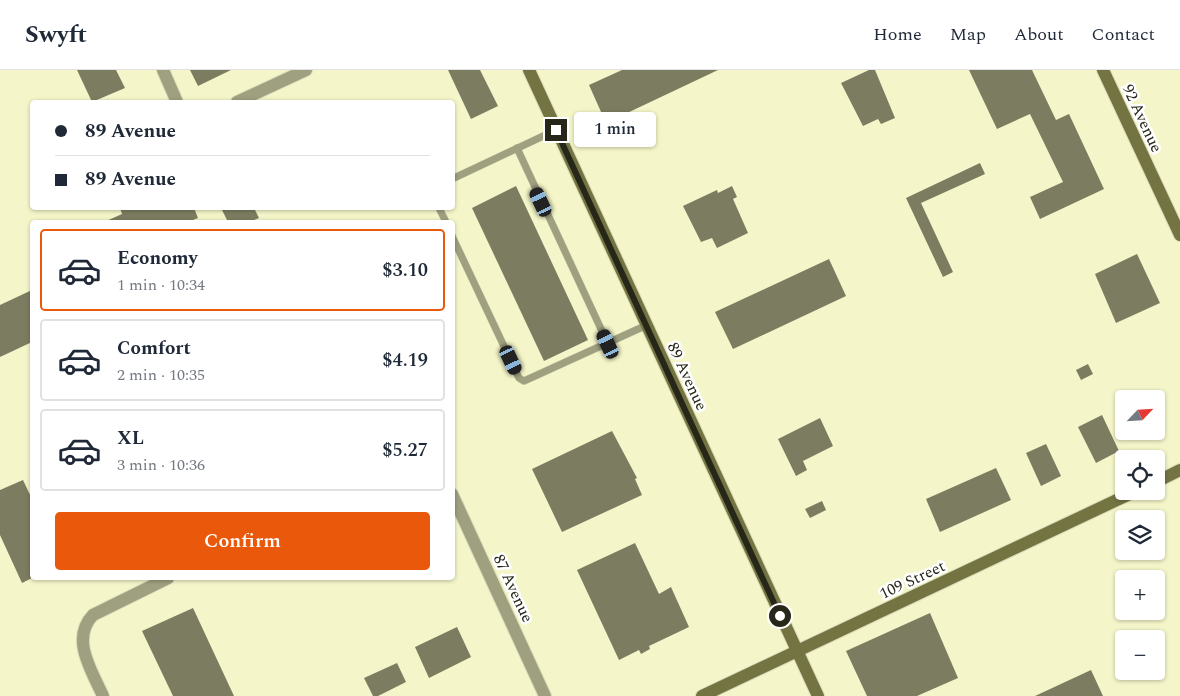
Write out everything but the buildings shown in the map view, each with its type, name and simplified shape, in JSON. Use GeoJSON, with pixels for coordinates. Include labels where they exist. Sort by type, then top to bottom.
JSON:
{"type":"FeatureCollection","features":[{"type":"Feature","properties":{"kind":"street"},"geometry":{"type":"LineString","coordinates":[[164,70],[176,100]]}},
{"type":"Feature","properties":{"kind":"street"},"geometry":{"type":"LineString","coordinates":[[241,100],[306,70]]}},
{"type":"Feature","properties":{"kind":"street","name":"89 Avenue"},"geometry":{"type":"LineString","coordinates":[[529,70],[818,696]]}},
{"type":"Feature","properties":{"kind":"street","name":"92 Avenue"},"geometry":{"type":"LineString","coordinates":[[1103,70],[1180,235]]}},
{"type":"Feature","properties":{"kind":"street"},"geometry":{"type":"LineString","coordinates":[[1165,478],[1180,470]]}},
{"type":"Feature","properties":{"kind":"street","name":"109 Street"},"geometry":{"type":"LineString","coordinates":[[702,696],[1117,500]]}},
{"type":"Feature","properties":{"kind":"street","name":"87 Avenue"},"geometry":{"type":"LineString","coordinates":[[455,501],[545,696]]}},
{"type":"Feature","properties":{"kind":"street"},"geometry":{"type":"LineString","coordinates":[[104,696],[86,658],[81,633],[85,623],[93,615],[164,580]]}},
{"type":"Feature","properties":{"kind":"lane"},"geometry":{"type":"LineString","coordinates":[[455,177],[556,130]]}},
{"type":"Feature","properties":{"kind":"lane"},"geometry":{"type":"LineString","coordinates":[[517,148],[608,344]]}},
{"type":"Feature","properties":{"kind":"lane"},"geometry":{"type":"LineString","coordinates":[[455,242],[519,378],[524,381],[532,380],[646,326]]}},
{"type":"Feature","properties":{"kind":"shaded area"},"geometry":{"type":"Polygon","coordinates":[[[0,70],[1180,70],[1180,696],[0,696],[0,70]]]}},
{"type":"Feature","properties":{"kind":"route"},"geometry":{"type":"LineString","coordinates":[[556,130],[780,616]]}}]}
